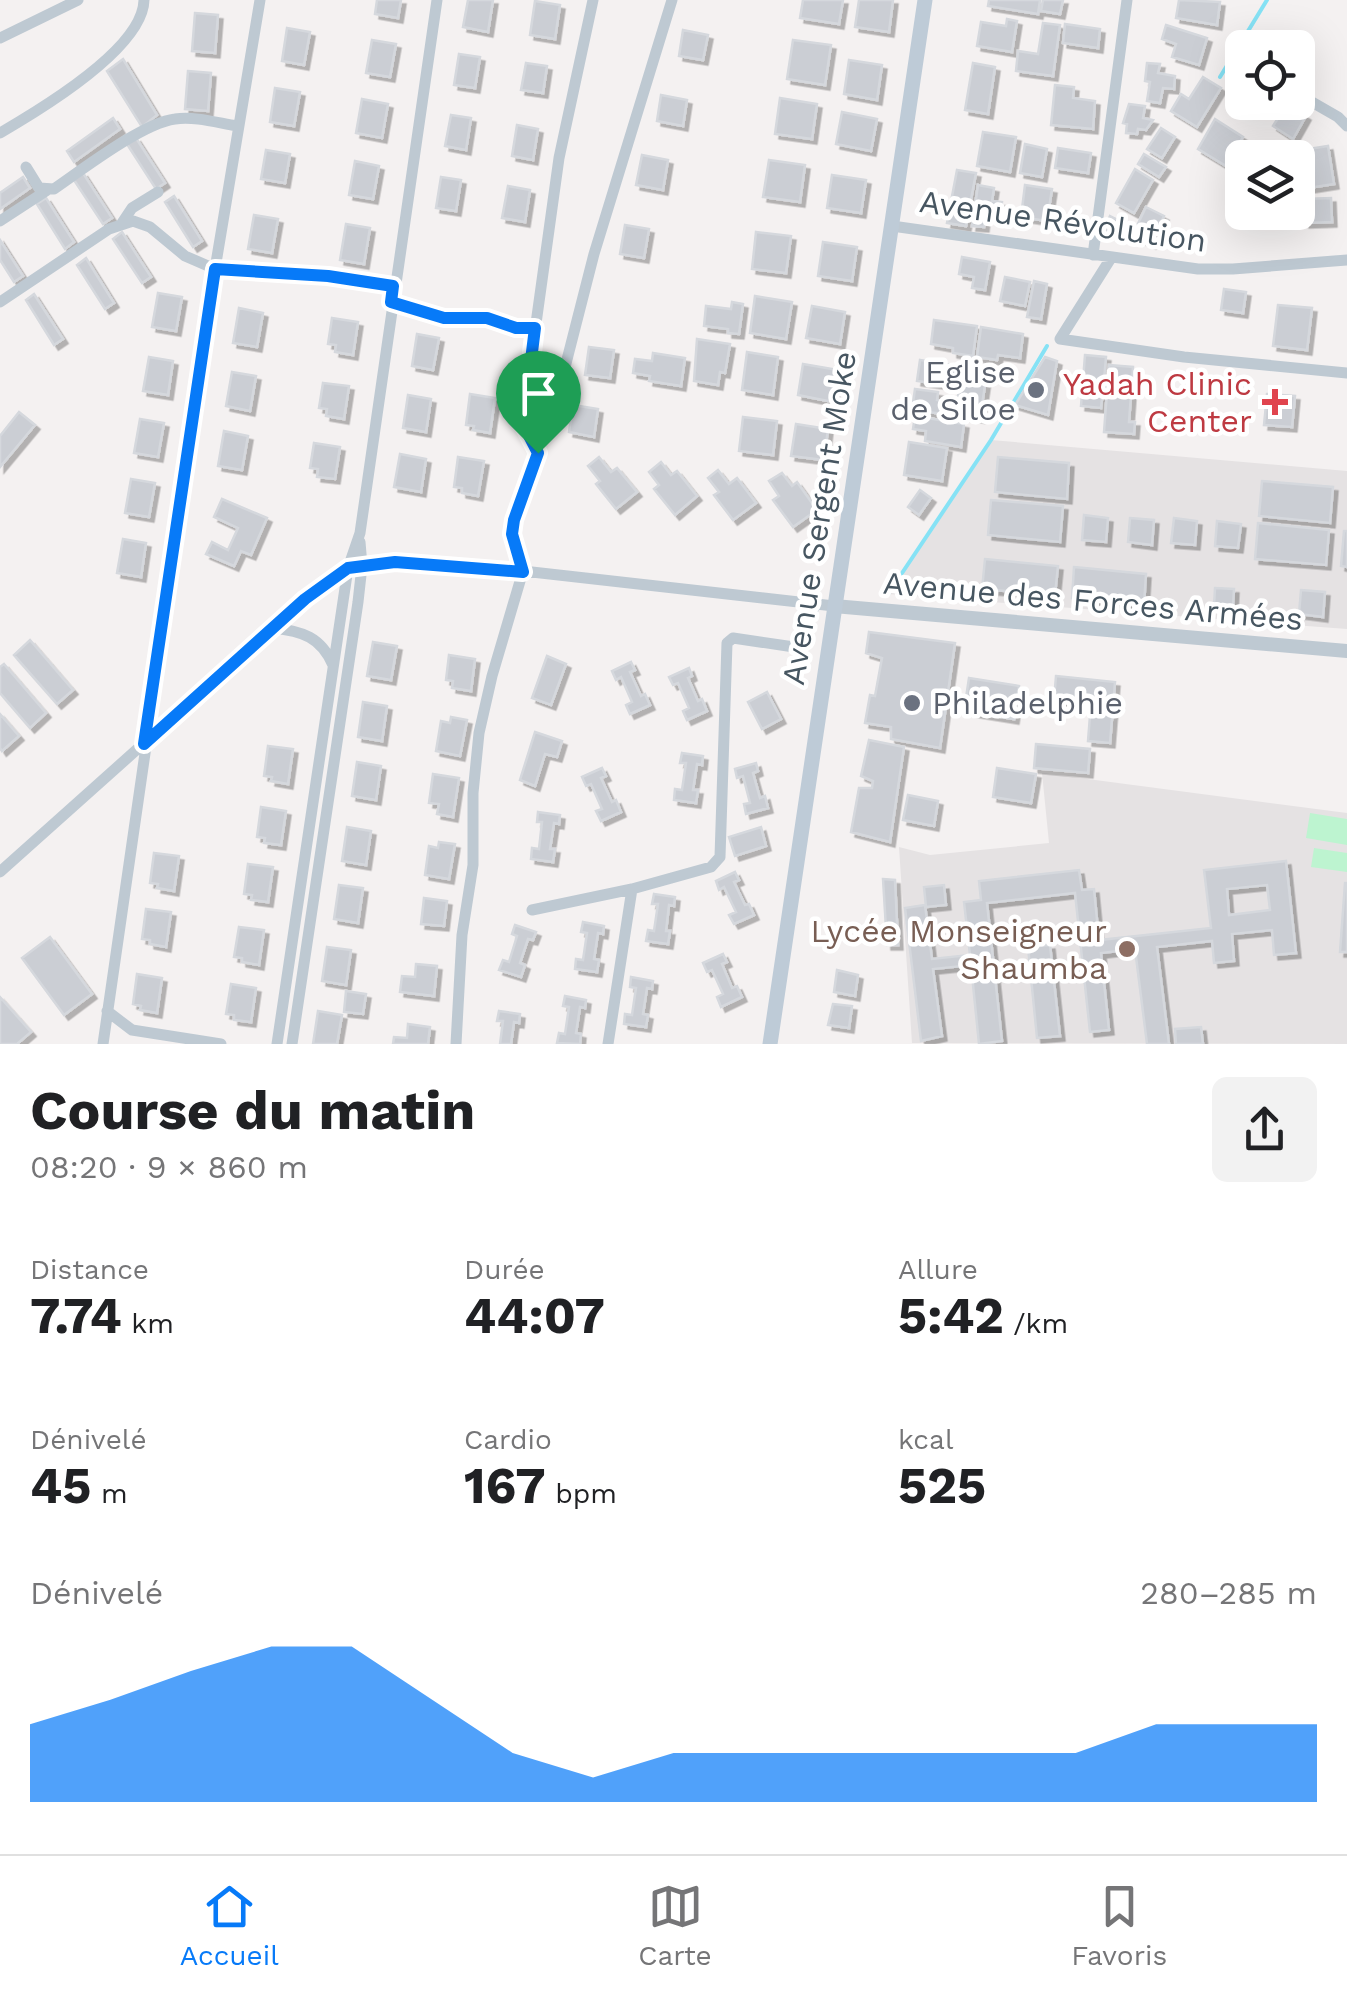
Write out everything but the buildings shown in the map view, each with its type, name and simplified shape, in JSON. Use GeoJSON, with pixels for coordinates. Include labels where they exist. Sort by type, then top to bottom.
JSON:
{"type":"FeatureCollection","features":[{"type":"Feature","properties":{"kind":"main road","name":"Avenue Sergent Moke"},"geometry":{"type":"LineString","coordinates":[[770,1044],[925,0]]}},
{"type":"Feature","properties":{"kind":"street"},"geometry":{"type":"LineString","coordinates":[[0,38],[78,0]]}},
{"type":"Feature","properties":{"kind":"street"},"geometry":{"type":"LineString","coordinates":[[0,134],[56,100],[95,70],[140,17],[144,0]]}},
{"type":"Feature","properties":{"kind":"street"},"geometry":{"type":"LineString","coordinates":[[103,1044],[215,269],[260,0]]}},
{"type":"Feature","properties":{"kind":"street"},"geometry":{"type":"LineString","coordinates":[[292,1044],[362,566],[360,533],[393,286],[437,0]]}},
{"type":"Feature","properties":{"kind":"street"},"geometry":{"type":"LineString","coordinates":[[538,453],[523,424],[559,158],[593,0]]}},
{"type":"Feature","properties":{"kind":"street"},"geometry":{"type":"LineString","coordinates":[[456,1044],[462,935],[473,865],[473,793],[479,733],[523,572],[512,534],[514,520],[561,383],[594,254],[672,0]]}},
{"type":"Feature","properties":{"kind":"street"},"geometry":{"type":"LineString","coordinates":[[1093,256],[1127,0]]}},
{"type":"Feature","properties":{"kind":"street"},"geometry":{"type":"LineString","coordinates":[[1315,104],[1347,126]]}},
{"type":"Feature","properties":{"kind":"street"},"geometry":{"type":"LineString","coordinates":[[26,167],[39,188],[54,189],[149,127],[185,118],[237,126]]}},
{"type":"Feature","properties":{"kind":"street"},"geometry":{"type":"LineString","coordinates":[[0,221],[46,190]]}},
{"type":"Feature","properties":{"kind":"street"},"geometry":{"type":"LineString","coordinates":[[122,223],[132,208],[158,192]]}},
{"type":"Feature","properties":{"kind":"street"},"geometry":{"type":"LineString","coordinates":[[0,285],[5,298],[108,229],[122,223],[143,222],[185,256],[215,269],[328,276],[393,286]]}},
{"type":"Feature","properties":{"kind":"street","name":"Avenue Révolution"},"geometry":{"type":"LineString","coordinates":[[892,226],[1214,270],[1347,260]]}},
{"type":"Feature","properties":{"kind":"street"},"geometry":{"type":"LineString","coordinates":[[1110,258],[1060,338],[1184,357],[1347,373]]}},
{"type":"Feature","properties":{"kind":"street"},"geometry":{"type":"LineString","coordinates":[[391,302],[444,318],[487,318],[516,328],[535,328]]}},
{"type":"Feature","properties":{"kind":"street"},"geometry":{"type":"LineString","coordinates":[[277,1044],[348,568],[360,533]]}},
{"type":"Feature","properties":{"kind":"street"},"geometry":{"type":"LineString","coordinates":[[0,872],[305,599],[348,568],[395,562],[523,572],[834,606]]}},
{"type":"Feature","properties":{"kind":"street"},"geometry":{"type":"LineString","coordinates":[[532,910],[632,889],[716,864],[721,847],[727,643],[734,638],[794,647],[801,644],[815,604]]}},
{"type":"Feature","properties":{"kind":"street","name":"Avenue des Forces Armées"},"geometry":{"type":"LineString","coordinates":[[834,606],[1347,651]]}},
{"type":"Feature","properties":{"kind":"street"},"geometry":{"type":"LineString","coordinates":[[274,628],[310,636],[326,649],[333,666]]}},
{"type":"Feature","properties":{"kind":"street"},"geometry":{"type":"LineString","coordinates":[[608,1044],[632,889]]}},
{"type":"Feature","properties":{"kind":"street"},"geometry":{"type":"LineString","coordinates":[[108,1011],[132,1030],[221,1044]]}},
{"type":"Feature","properties":{"kind":"shaded area"},"geometry":{"type":"Polygon","coordinates":[[[991,440],[1347,471],[1347,629],[888,594],[991,440]]]}},
{"type":"Feature","properties":{"kind":"shaded area","name":"Lycée Monseigneur Shaumba"},"geometry":{"type":"Polygon","coordinates":[[[1042,773],[1347,813],[1347,1044],[912,1043],[899,847],[930,855],[1049,843],[1042,773]]]}},
{"type":"Feature","properties":{"kind":"green space"},"geometry":{"type":"Polygon","coordinates":[[[1310,813],[1347,819],[1347,845],[1306,838],[1310,813]]]}},
{"type":"Feature","properties":{"kind":"green space"},"geometry":{"type":"Polygon","coordinates":[[[1314,848],[1347,853],[1347,872],[1311,867],[1314,848]]]}},
{"type":"Feature","properties":{"kind":"waterway"},"geometry":{"type":"LineString","coordinates":[[1220,77],[1267,0]]}},
{"type":"Feature","properties":{"kind":"waterway"},"geometry":{"type":"LineString","coordinates":[[888,594],[991,440],[1047,346]]}},
{"type":"Feature","properties":{"kind":"place","name":"Eglise de Siloe"},"geometry":{"type":"Point","coordinates":[1036,390]}},
{"type":"Feature","properties":{"kind":"place","name":"Yadah Clinic Center"},"geometry":{"type":"Point","coordinates":[1275,402]}},
{"type":"Feature","properties":{"kind":"place","name":"Philadelphie"},"geometry":{"type":"Point","coordinates":[912,703]}},
{"type":"Feature","properties":{"kind":"place","name":"Lycée Monseigneur Shaumba"},"geometry":{"type":"Point","coordinates":[1127,949]}},
{"type":"Feature","properties":{"kind":"route"},"geometry":{"type":"LineString","coordinates":[[215,269],[328,276],[393,286],[391,302],[444,318],[479,317],[516,328],[535,328],[523,424],[538,453],[512,534],[523,572],[395,562],[348,568],[305,599],[144,744],[215,269]]}}]}
